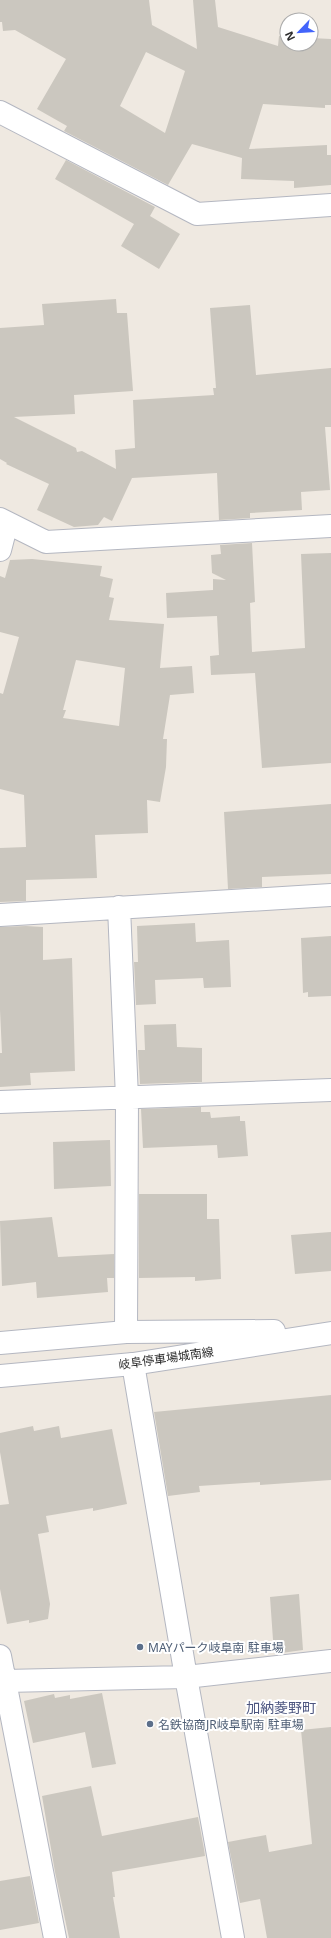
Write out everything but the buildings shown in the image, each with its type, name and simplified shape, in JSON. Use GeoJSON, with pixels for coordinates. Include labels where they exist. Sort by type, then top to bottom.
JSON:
{"type":"FeatureCollection","features":[{"type":"Feature","properties":{"kind":"street"},"geometry":{"type":"LineString","coordinates":[[0,112],[196,214],[331,205]]}},
{"type":"Feature","properties":{"kind":"street"},"geometry":{"type":"LineString","coordinates":[[0,550],[4,521],[46,542],[331,526]]}},
{"type":"Feature","properties":{"kind":"street"},"geometry":{"type":"LineString","coordinates":[[0,915],[331,895]]}},
{"type":"Feature","properties":{"kind":"street"},"geometry":{"type":"LineString","coordinates":[[119,907],[127,1098],[126,1332]]}},
{"type":"Feature","properties":{"kind":"street"},"geometry":{"type":"LineString","coordinates":[[0,1102],[331,1090]]}},
{"type":"Feature","properties":{"kind":"street","name":"岐阜停車場城南線"},"geometry":{"type":"LineString","coordinates":[[0,1343],[126,1332],[331,1332]]}},
{"type":"Feature","properties":{"kind":"street","name":"岐阜停車場城南線"},"geometry":{"type":"LineString","coordinates":[[0,1376],[133,1364],[331,1332]]}},
{"type":"Feature","properties":{"kind":"street"},"geometry":{"type":"LineString","coordinates":[[133,1364],[186,1677],[233,1938]]}},
{"type":"Feature","properties":{"kind":"street"},"geometry":{"type":"LineString","coordinates":[[0,1656],[55,1938]]}},
{"type":"Feature","properties":{"kind":"street"},"geometry":{"type":"LineString","coordinates":[[5,1681],[186,1677],[331,1661]]}},
{"type":"Feature","properties":{"kind":"place","name":"MAYパーク岐阜南 駐車場"},"geometry":{"type":"Point","coordinates":[140,1647]}},
{"type":"Feature","properties":{"kind":"place","name":"名鉄協商JR岐阜駅南 駐車場"},"geometry":{"type":"Point","coordinates":[150,1724]}},
{"type":"Feature","properties":{"kind":"district","name":"加納菱野町"},"geometry":{"type":"Point","coordinates":[281,1707]}}]}
